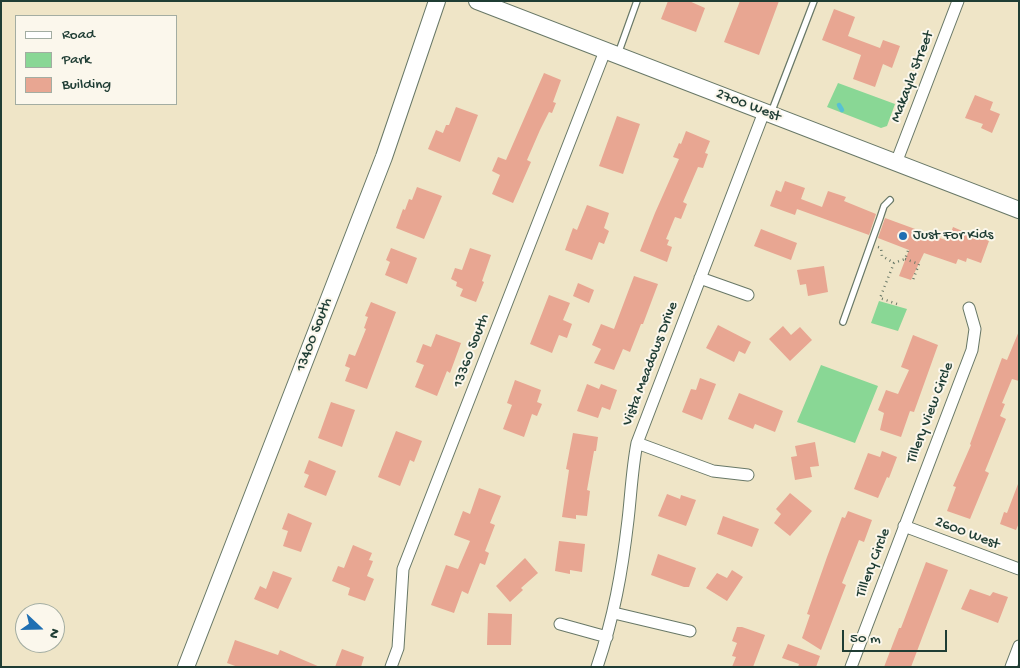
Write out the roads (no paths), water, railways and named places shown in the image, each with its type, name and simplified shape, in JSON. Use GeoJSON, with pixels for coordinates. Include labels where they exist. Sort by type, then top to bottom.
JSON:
{"type":"FeatureCollection","features":[{"type":"Feature","properties":{"kind":"street","name":"13400 South"},"geometry":{"type":"LineString","coordinates":[[186,667],[384,157],[437,1]]}},
{"type":"Feature","properties":{"kind":"street","name":"2700 West"},"geometry":{"type":"LineString","coordinates":[[478,1],[611,54],[1019,210]]}},
{"type":"Feature","properties":{"kind":"street","name":"Makayla Street"},"geometry":{"type":"LineString","coordinates":[[896,163],[958,1]]}},
{"type":"Feature","properties":{"kind":"street","name":"13360 South"},"geometry":{"type":"LineString","coordinates":[[390,667],[398,648],[403,569],[611,54]]}},
{"type":"Feature","properties":{"kind":"street","name":"Vista Meadows Drive"},"geometry":{"type":"LineString","coordinates":[[597,667],[614,612],[622,569],[631,479],[638,443],[700,278],[767,113]]}},
{"type":"Feature","properties":{"kind":"street"},"geometry":{"type":"LineString","coordinates":[[700,278],[748,295]]}},
{"type":"Feature","properties":{"kind":"street","name":"Tillery View Circle"},"geometry":{"type":"LineString","coordinates":[[904,526],[972,350],[975,329],[969,308]]}},
{"type":"Feature","properties":{"kind":"street"},"geometry":{"type":"LineString","coordinates":[[638,443],[712,472],[748,475]]}},
{"type":"Feature","properties":{"kind":"street","name":"2600 West"},"geometry":{"type":"LineString","coordinates":[[904,526],[1019,570]]}},
{"type":"Feature","properties":{"kind":"street","name":"Tillery Circle"},"geometry":{"type":"LineString","coordinates":[[851,667],[904,526]]}},
{"type":"Feature","properties":{"kind":"street"},"geometry":{"type":"LineString","coordinates":[[614,612],[690,632]]}},
{"type":"Feature","properties":{"kind":"street"},"geometry":{"type":"LineString","coordinates":[[560,624],[607,637]]}},
{"type":"Feature","properties":{"kind":"street"},"geometry":{"type":"LineString","coordinates":[[1011,667],[1019,646]]}},
{"type":"Feature","properties":{"kind":"lane"},"geometry":{"type":"LineString","coordinates":[[611,54],[637,1]]}},
{"type":"Feature","properties":{"kind":"lane"},"geometry":{"type":"LineString","coordinates":[[767,113],[814,1]]}},
{"type":"Feature","properties":{"kind":"lane"},"geometry":{"type":"LineString","coordinates":[[843,322],[884,206],[890,200]]}},
{"type":"Feature","properties":{"kind":"waterway"},"geometry":{"type":"LineString","coordinates":[[839,105],[842,110]]}},
{"type":"Feature","properties":{"kind":"place","name":"Just For Kids"},"geometry":{"type":"Point","coordinates":[903,236]}}]}
